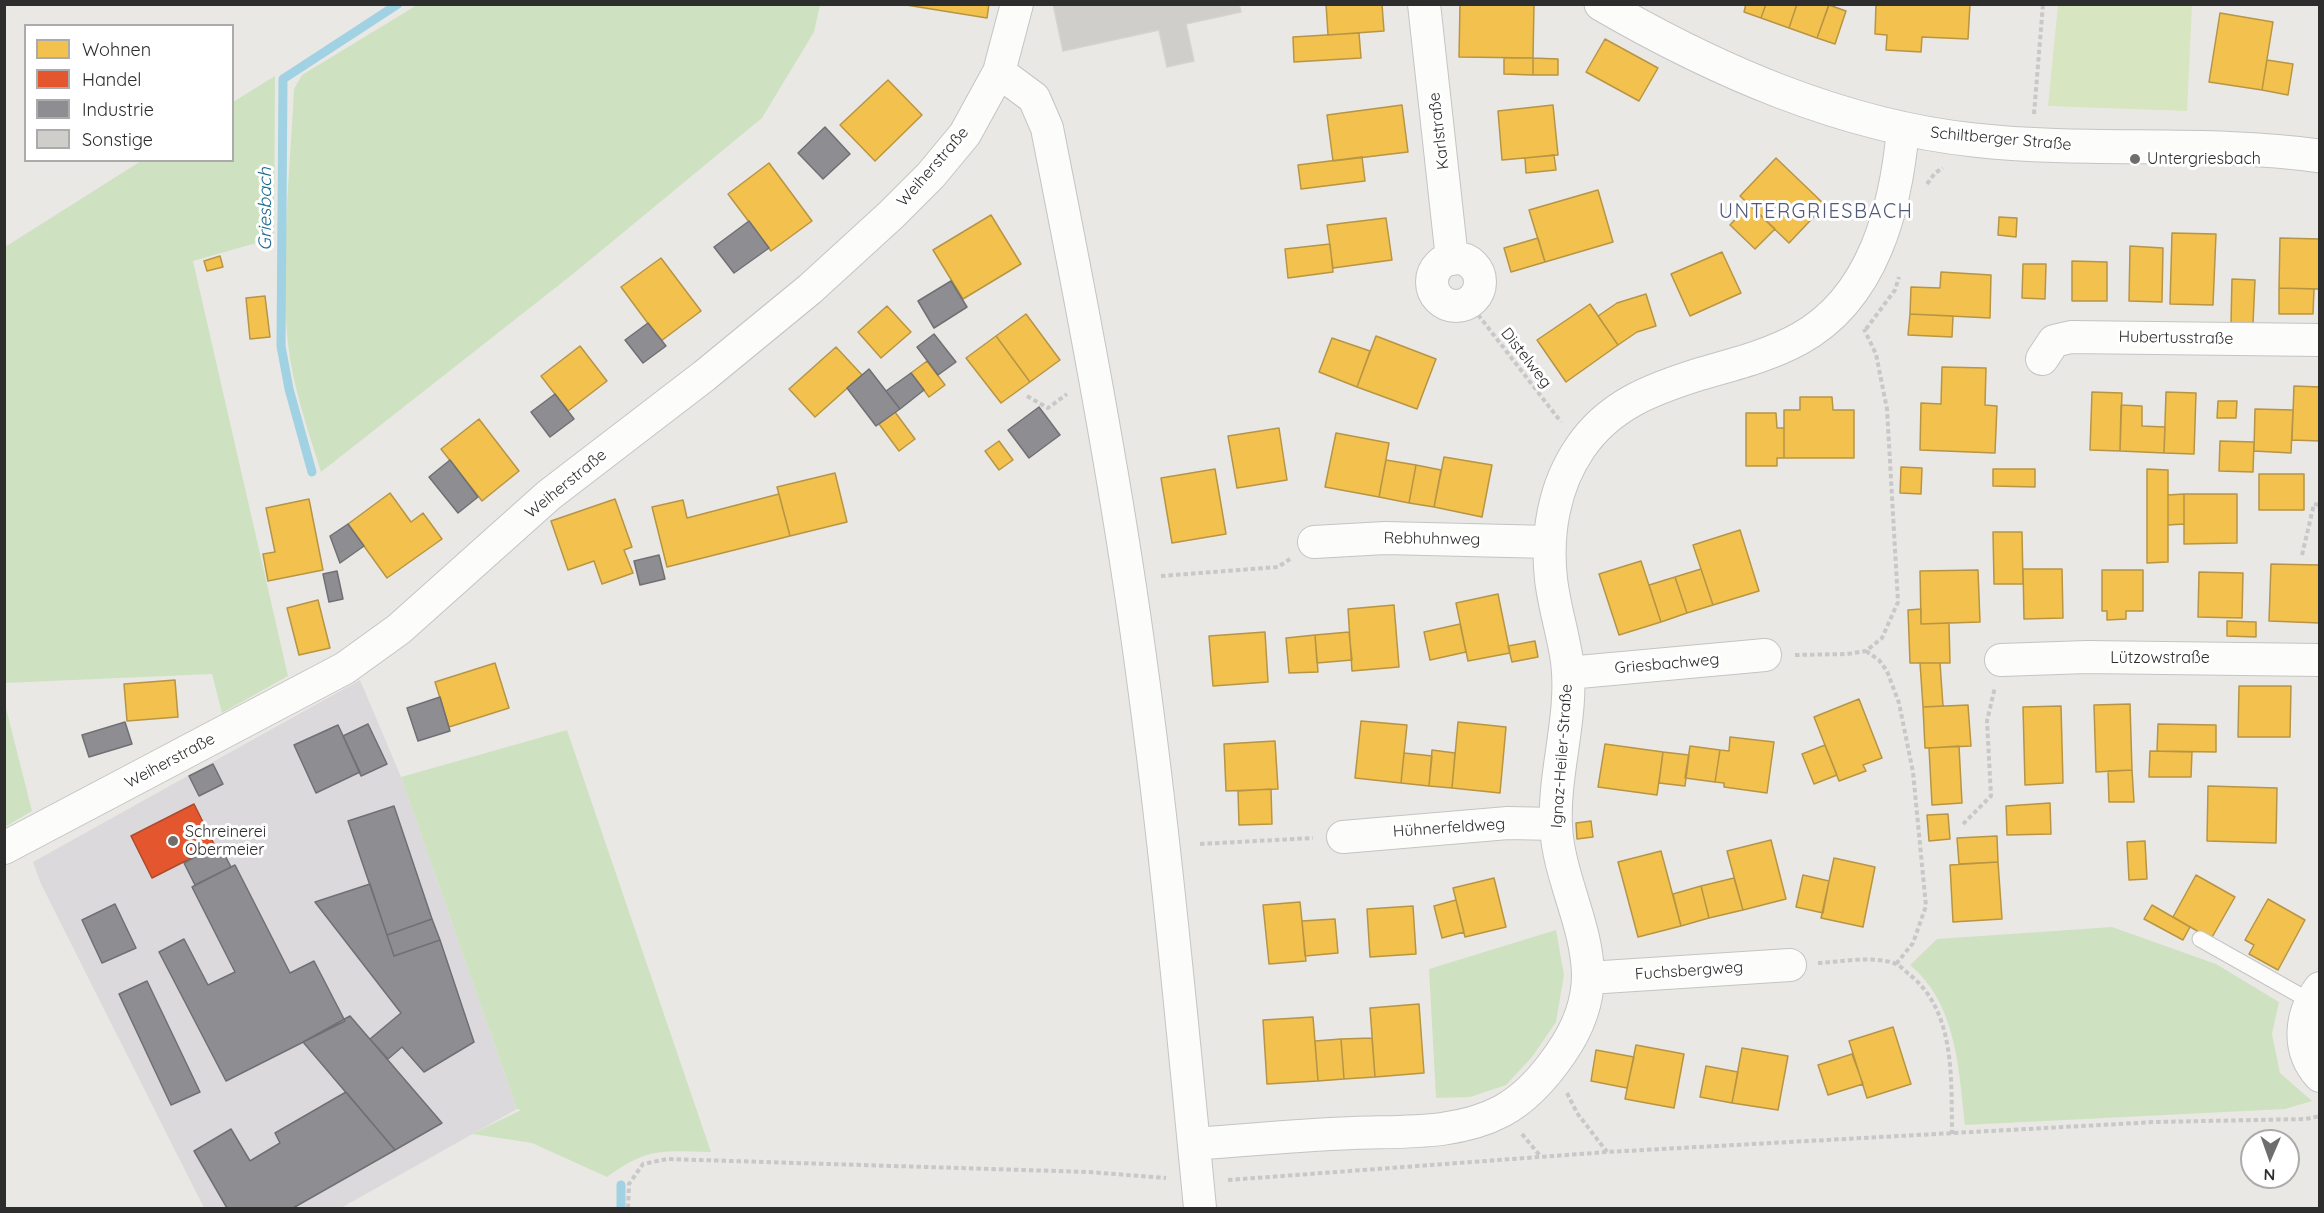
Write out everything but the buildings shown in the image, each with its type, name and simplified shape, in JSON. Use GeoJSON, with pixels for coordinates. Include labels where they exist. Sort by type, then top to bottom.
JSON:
{"type":"FeatureCollection","features":[{"type":"Feature","properties":{"kind":"main road","name":"Schiltberger Straße"},"geometry":{"type":"LineString","coordinates":[[1601,4],[1642,28],[1775,89],[1842,113],[1903,129],[1973,140],[2031,145],[2221,148],[2283,151],[2319,156]]}},
{"type":"Feature","properties":{"kind":"street","name":"Weiherstraße"},"geometry":{"type":"LineString","coordinates":[[4,848],[345,668],[399,628],[549,495],[730,355],[816,284],[891,215],[930,175],[965,134],[999,72],[1017,4]]}},
{"type":"Feature","properties":{"kind":"street","name":"Karlstraße"},"geometry":{"type":"LineString","coordinates":[[1424,4],[1452,258],[1435,269],[1432,289],[1436,296],[1447,305],[1469,303]]}},
{"type":"Feature","properties":{"kind":"street"},"geometry":{"type":"LineString","coordinates":[[999,72],[1034,98],[1047,128],[1093,376],[1130,586],[1165,849],[1199,1195]]}},
{"type":"Feature","properties":{"kind":"street","name":"Ignaz-Heiler-Straße"},"geometry":{"type":"LineString","coordinates":[[1194,1144],[1353,1133],[1413,1132],[1460,1126],[1502,1111],[1530,1091],[1553,1066],[1571,1039],[1583,1010],[1588,978],[1585,945],[1559,858],[1556,824],[1568,673],[1551,581],[1549,542],[1562,480],[1580,447],[1605,419],[1636,396],[1769,353],[1803,337],[1836,311],[1857,285],[1875,252],[1890,209],[1903,129]]}},
{"type":"Feature","properties":{"kind":"street","name":"Hubertusstraße"},"geometry":{"type":"LineString","coordinates":[[2042,359],[2054,340],[2071,337],[2319,340]]}},
{"type":"Feature","properties":{"kind":"street","name":"Rebhuhnweg"},"geometry":{"type":"LineString","coordinates":[[1314,542],[1385,538],[1549,542]]}},
{"type":"Feature","properties":{"kind":"street","name":"Griesbachweg"},"geometry":{"type":"LineString","coordinates":[[1568,673],[1765,655]]}},
{"type":"Feature","properties":{"kind":"street","name":"Lützowstraße"},"geometry":{"type":"LineString","coordinates":[[2001,660],[2087,657],[2319,660]]}},
{"type":"Feature","properties":{"kind":"street","name":"Hühnerfeldweg"},"geometry":{"type":"LineString","coordinates":[[1343,837],[1508,823],[1556,824]]}},
{"type":"Feature","properties":{"kind":"street","name":"Fuchsbergweg"},"geometry":{"type":"LineString","coordinates":[[1588,978],[1790,965]]}},
{"type":"Feature","properties":{"kind":"street"},"geometry":{"type":"LineString","coordinates":[[2315,994],[2303,1025],[2304,1047],[2310,1065],[2319,1076]]}},
{"type":"Feature","properties":{"kind":"lane"},"geometry":{"type":"LineString","coordinates":[[2200,939],[2315,994]]}},
{"type":"Feature","properties":{"kind":"path"},"geometry":{"type":"LineString","coordinates":[[2031,145],[2043,4]]}},
{"type":"Feature","properties":{"kind":"path"},"geometry":{"type":"LineString","coordinates":[[1925,193],[1935,173],[1947,166]]}},
{"type":"Feature","properties":{"kind":"path"},"geometry":{"type":"LineString","coordinates":[[1866,329],[1895,290],[1901,270]]}},
{"type":"Feature","properties":{"kind":"path","name":"Distelweg"},"geometry":{"type":"LineString","coordinates":[[1469,303],[1565,428]]}},
{"type":"Feature","properties":{"kind":"path"},"geometry":{"type":"LineString","coordinates":[[1836,311],[1852,326],[1866,329]]}},
{"type":"Feature","properties":{"kind":"path"},"geometry":{"type":"LineString","coordinates":[[1765,655],[1846,654],[1866,651],[1882,638],[1898,602],[1887,409],[1876,354],[1866,329]]}},
{"type":"Feature","properties":{"kind":"path"},"geometry":{"type":"LineString","coordinates":[[1027,396],[1048,408],[1093,376]]}},
{"type":"Feature","properties":{"kind":"path"},"geometry":{"type":"LineString","coordinates":[[2302,555],[2314,504],[2319,505]]}},
{"type":"Feature","properties":{"kind":"path"},"geometry":{"type":"LineString","coordinates":[[1161,576],[1278,567],[1314,542]]}},
{"type":"Feature","properties":{"kind":"path"},"geometry":{"type":"LineString","coordinates":[[1866,651],[1879,660],[1887,670],[1899,703],[1913,772],[1926,906],[1913,943],[1896,964]]}},
{"type":"Feature","properties":{"kind":"path"},"geometry":{"type":"LineString","coordinates":[[1963,824],[1991,796],[1987,721],[2001,660]]}},
{"type":"Feature","properties":{"kind":"path"},"geometry":{"type":"LineString","coordinates":[[1200,844],[1343,837]]}},
{"type":"Feature","properties":{"kind":"path"},"geometry":{"type":"LineString","coordinates":[[1790,965],[1880,960],[1896,964],[1918,981],[1941,1020],[1947,1042],[1951,1076],[1952,1134]]}},
{"type":"Feature","properties":{"kind":"path"},"geometry":{"type":"LineString","coordinates":[[1553,1066],[1577,1113],[1607,1152]]}},
{"type":"Feature","properties":{"kind":"path"},"geometry":{"type":"LineString","coordinates":[[1199,1195],[1607,1152],[2155,1122],[2306,1119],[2319,1116]]}},
{"type":"Feature","properties":{"kind":"path"},"geometry":{"type":"LineString","coordinates":[[628,1209],[629,1184],[643,1164],[667,1159],[1142,1175]]}},
{"type":"Feature","properties":{"kind":"shaded area"},"geometry":{"type":"Polygon","coordinates":[[[360,680],[401,777],[517,1109],[341,1208],[204,1208],[41,884],[33,862],[360,680]]]}},
{"type":"Feature","properties":{"kind":"green space"},"geometry":{"type":"Polygon","coordinates":[[[417,5],[820,5],[814,32],[762,118],[573,274],[321,472],[297,393],[288,344],[285,249],[294,89],[302,75],[417,5]]]}},
{"type":"Feature","properties":{"kind":"green space"},"geometry":{"type":"Polygon","coordinates":[[[2058,5],[2192,5],[2187,111],[2048,106],[2058,5]]]}},
{"type":"Feature","properties":{"kind":"green space"},"geometry":{"type":"Polygon","coordinates":[[[275,76],[274,238],[193,261],[288,676],[222,713],[212,674],[5,683],[5,247],[139,162],[234,162],[234,101],[275,76]]]}},
{"type":"Feature","properties":{"kind":"green space"},"geometry":{"type":"Polygon","coordinates":[[[5,704],[32,811],[4,827],[5,704]]]}},
{"type":"Feature","properties":{"kind":"green space"},"geometry":{"type":"Polygon","coordinates":[[[567,730],[711,1152],[656,1153],[634,1160],[607,1177],[532,1143],[472,1134],[521,1110],[517,1109],[401,777],[567,730]]]}},
{"type":"Feature","properties":{"kind":"green space"},"geometry":{"type":"Polygon","coordinates":[[[2112,927],[2216,964],[2279,1002],[2272,1034],[2280,1073],[2312,1101],[2285,1109],[1965,1125],[1957,1060],[1946,1018],[1925,980],[1910,965],[1937,939],[2112,927]]]}},
{"type":"Feature","properties":{"kind":"green space"},"geometry":{"type":"Polygon","coordinates":[[[1556,930],[1564,975],[1556,1022],[1532,1057],[1506,1085],[1470,1097],[1436,1098],[1429,969],[1556,930]]]}},
{"type":"Feature","properties":{"kind":"waterway","name":"Griesbach"},"geometry":{"type":"LineString","coordinates":[[312,472],[289,389],[281,346],[283,79],[398,4]]}},
{"type":"Feature","properties":{"kind":"waterway"},"geometry":{"type":"LineString","coordinates":[[621,1185],[621,1208]]}},
{"type":"Feature","properties":{"kind":"place","name":"Untergriesbach"},"geometry":{"type":"Point","coordinates":[2135,159]}},
{"type":"Feature","properties":{"kind":"place","name":"Schreinerei Obermeier"},"geometry":{"type":"Point","coordinates":[173,841]}},
{"type":"Feature","properties":{"kind":"district","name":"UNTERGRIESBACH"},"geometry":{"type":"Point","coordinates":[1816,212]}}]}
